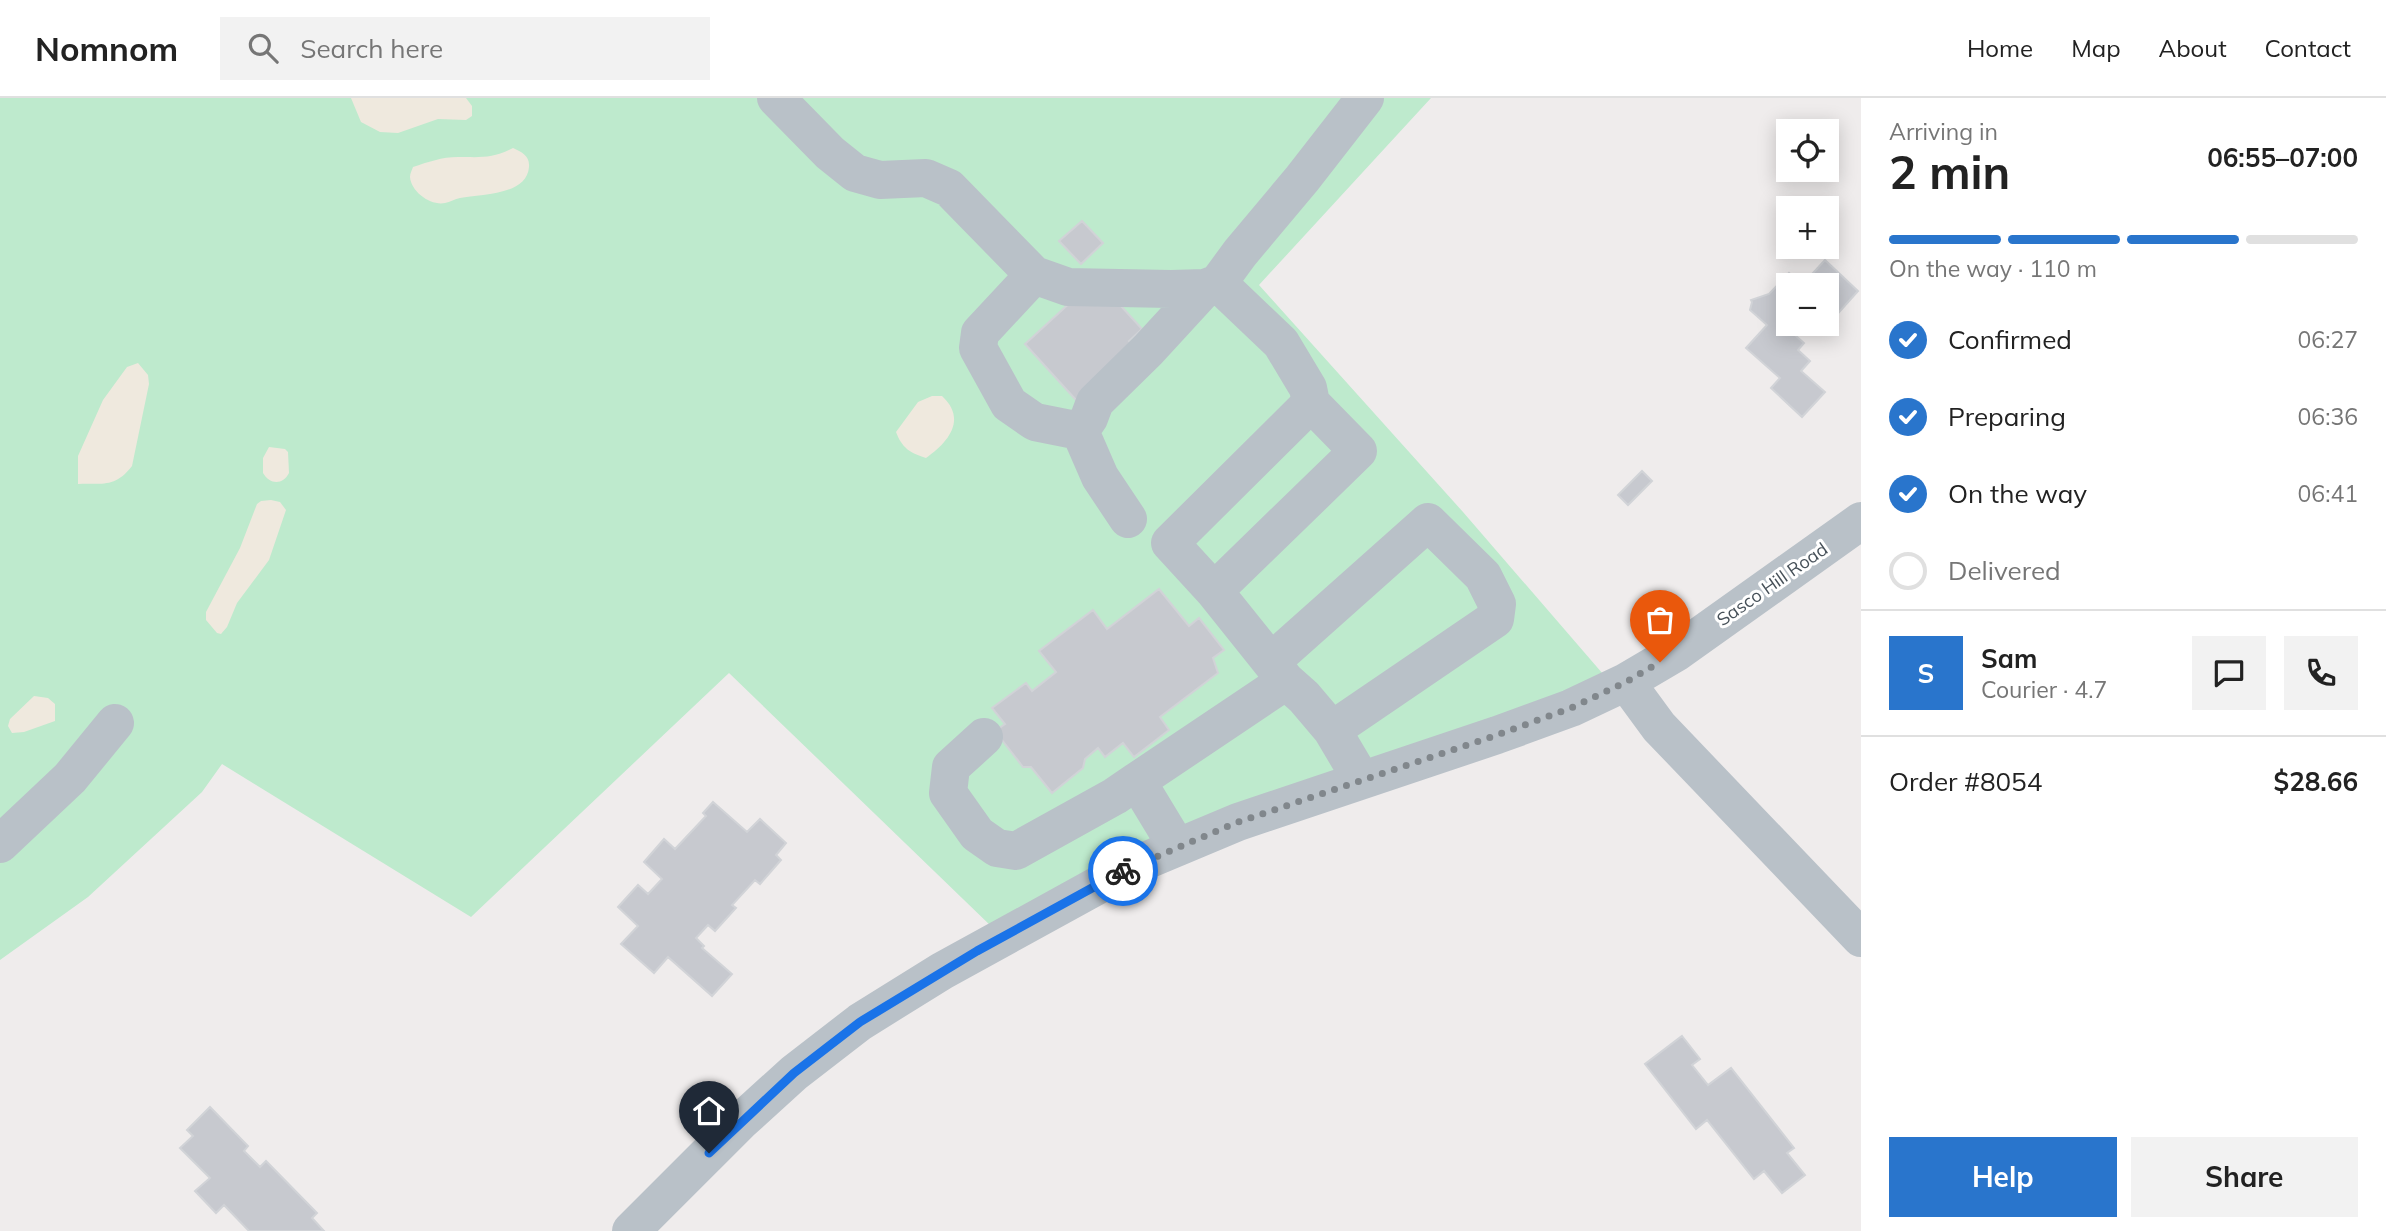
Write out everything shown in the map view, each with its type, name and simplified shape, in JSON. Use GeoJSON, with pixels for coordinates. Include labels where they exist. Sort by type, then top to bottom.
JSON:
{"type":"FeatureCollection","features":[{"type":"Feature","properties":{"kind":"street"},"geometry":{"type":"LineString","coordinates":[[776,98],[830,153],[855,173],[880,180],[926,178],[949,188],[1034,275],[1068,287],[1211,285],[1280,343],[1308,388],[1311,403],[1358,451],[1214,591]]}},
{"type":"Feature","properties":{"kind":"street"},"geometry":{"type":"LineString","coordinates":[[1080,431],[1095,402],[1211,285],[1302,179],[1364,98]]}},
{"type":"Feature","properties":{"kind":"street"},"geometry":{"type":"LineString","coordinates":[[1034,275],[980,333],[978,348],[1009,404],[1035,422],[1080,431]]}},
{"type":"Feature","properties":{"kind":"street"},"geometry":{"type":"LineString","coordinates":[[1311,403],[1170,543],[1332,730],[1361,779]]}},
{"type":"Feature","properties":{"kind":"street"},"geometry":{"type":"LineString","coordinates":[[1080,431],[1100,477],[1128,519]]}},
{"type":"Feature","properties":{"kind":"street","name":"Sasco Hill Road"},"geometry":{"type":"LineString","coordinates":[[631,1231],[794,1073],[860,1022],[942,971],[1133,866],[1177,847],[1238,822],[1571,708],[1626,682],[1677,652],[1861,521]]}},
{"type":"Feature","properties":{"kind":"street"},"geometry":{"type":"LineString","coordinates":[[984,737],[951,767],[947,793],[977,834],[997,848],[1016,851],[1137,781],[1279,671],[1429,522],[1483,576],[1497,604],[1495,619],[1332,730]]}},
{"type":"Feature","properties":{"kind":"street"},"geometry":{"type":"LineString","coordinates":[[1626,682],[1659,727],[1861,939]]}},
{"type":"Feature","properties":{"kind":"street"},"geometry":{"type":"LineString","coordinates":[[0,844],[70,778],[116,723]]}},
{"type":"Feature","properties":{"kind":"street"},"geometry":{"type":"LineString","coordinates":[[1137,781],[1177,847]]}},
{"type":"Feature","properties":{"kind":"green space"},"geometry":{"type":"Polygon","coordinates":[[[0,98],[1431,98],[1259,285],[1463,512],[1609,681],[993,928],[729,673],[471,917],[222,764],[202,792],[88,897],[0,960],[0,98]]]}},
{"type":"Feature","properties":{"kind":"sand"},"geometry":{"type":"Polygon","coordinates":[[[351,98],[466,98],[472,106],[472,116],[466,120],[438,119],[398,133],[380,132],[361,122],[351,98]]]}},
{"type":"Feature","properties":{"kind":"sand"},"geometry":{"type":"Polygon","coordinates":[[[513,148],[527,157],[529,167],[520,184],[501,192],[440,203],[423,197],[411,183],[413,167],[446,158],[492,156],[513,148]]]}},
{"type":"Feature","properties":{"kind":"sand"},"geometry":{"type":"Polygon","coordinates":[[[138,363],[148,375],[149,384],[132,466],[114,481],[78,484],[78,456],[103,400],[127,367],[138,363]]]}},
{"type":"Feature","properties":{"kind":"sand"},"geometry":{"type":"Polygon","coordinates":[[[932,396],[942,396],[953,413],[954,422],[942,445],[926,458],[907,449],[896,432],[918,402],[932,396]]]}},
{"type":"Feature","properties":{"kind":"sand"},"geometry":{"type":"Polygon","coordinates":[[[269,447],[285,449],[288,452],[289,473],[283,480],[269,480],[263,473],[263,458],[269,447]]]}},
{"type":"Feature","properties":{"kind":"sand"},"geometry":{"type":"Polygon","coordinates":[[[271,500],[280,502],[286,510],[269,560],[237,603],[227,627],[221,634],[217,633],[206,620],[206,612],[240,548],[257,504],[271,500]]]}},
{"type":"Feature","properties":{"kind":"sand"},"geometry":{"type":"Polygon","coordinates":[[[34,696],[48,698],[55,704],[55,721],[24,732],[12,733],[8,726],[10,719],[34,696]]]}},
{"type":"Feature","properties":{"kind":"building"},"geometry":{"type":"Polygon","coordinates":[[[1082,221],[1103,243],[1081,264],[1059,241],[1082,221]]]}},
{"type":"Feature","properties":{"kind":"building"},"geometry":{"type":"Polygon","coordinates":[[[1825,260],[1839,273],[1813,273],[1825,260]]]}},
{"type":"Feature","properties":{"kind":"building"},"geometry":{"type":"Polygon","coordinates":[[[1839,273],[1858,291],[1839,312],[1839,273]]]}},
{"type":"Feature","properties":{"kind":"building"},"geometry":{"type":"Polygon","coordinates":[[[1776,287],[1776,336],[1796,336],[1804,343],[1798,350],[1810,361],[1801,371],[1825,392],[1802,417],[1771,388],[1780,378],[1746,348],[1767,325],[1750,310],[1751,300],[1769,294],[1776,287]]]}},
{"type":"Feature","properties":{"kind":"building"},"geometry":{"type":"Polygon","coordinates":[[[1110,294],[1142,329],[1129,341],[1134,347],[1076,400],[1025,344],[1073,300],[1110,294]]]}},
{"type":"Feature","properties":{"kind":"building"},"geometry":{"type":"Polygon","coordinates":[[[1642,471],[1652,481],[1628,505],[1618,495],[1642,471]]]}},
{"type":"Feature","properties":{"kind":"building"},"geometry":{"type":"Polygon","coordinates":[[[1159,589],[1189,626],[1199,618],[1224,650],[1213,658],[1218,673],[1160,717],[1169,730],[1134,757],[1123,743],[1105,757],[1098,748],[1085,759],[1083,768],[1052,793],[1031,767],[1023,767],[995,731],[1005,724],[992,708],[1026,683],[1032,691],[1056,672],[1039,651],[1093,610],[1107,629],[1159,589]]]}},
{"type":"Feature","properties":{"kind":"building"},"geometry":{"type":"Polygon","coordinates":[[[713,802],[747,832],[760,819],[786,843],[776,855],[781,860],[760,884],[755,880],[732,905],[736,908],[715,931],[708,925],[696,938],[704,946],[702,948],[732,974],[712,996],[668,957],[654,973],[621,944],[638,926],[618,907],[638,885],[648,894],[662,879],[644,862],[664,839],[675,849],[706,816],[703,813],[713,802]]]}},
{"type":"Feature","properties":{"kind":"building"},"geometry":{"type":"Polygon","coordinates":[[[1682,1036],[1700,1059],[1692,1065],[1708,1085],[1731,1068],[1794,1148],[1787,1153],[1805,1175],[1782,1193],[1764,1171],[1754,1179],[1707,1120],[1696,1129],[1645,1064],[1682,1036]]]}},
{"type":"Feature","properties":{"kind":"building"},"geometry":{"type":"Polygon","coordinates":[[[210,1107],[248,1146],[244,1151],[260,1167],[266,1161],[317,1213],[312,1218],[324,1231],[249,1231],[224,1205],[216,1213],[195,1191],[210,1178],[180,1148],[193,1136],[187,1130],[210,1107]]]}},
{"type":"Feature","properties":{"kind":"way so far"},"geometry":{"type":"LineString","coordinates":[[1123,871],[1238,822],[1571,708],[1626,682],[1660,662]]}},
{"type":"Feature","properties":{"kind":"route"},"geometry":{"type":"LineString","coordinates":[[709,1153],[794,1073],[860,1022],[942,971],[1123,871]]}}]}
